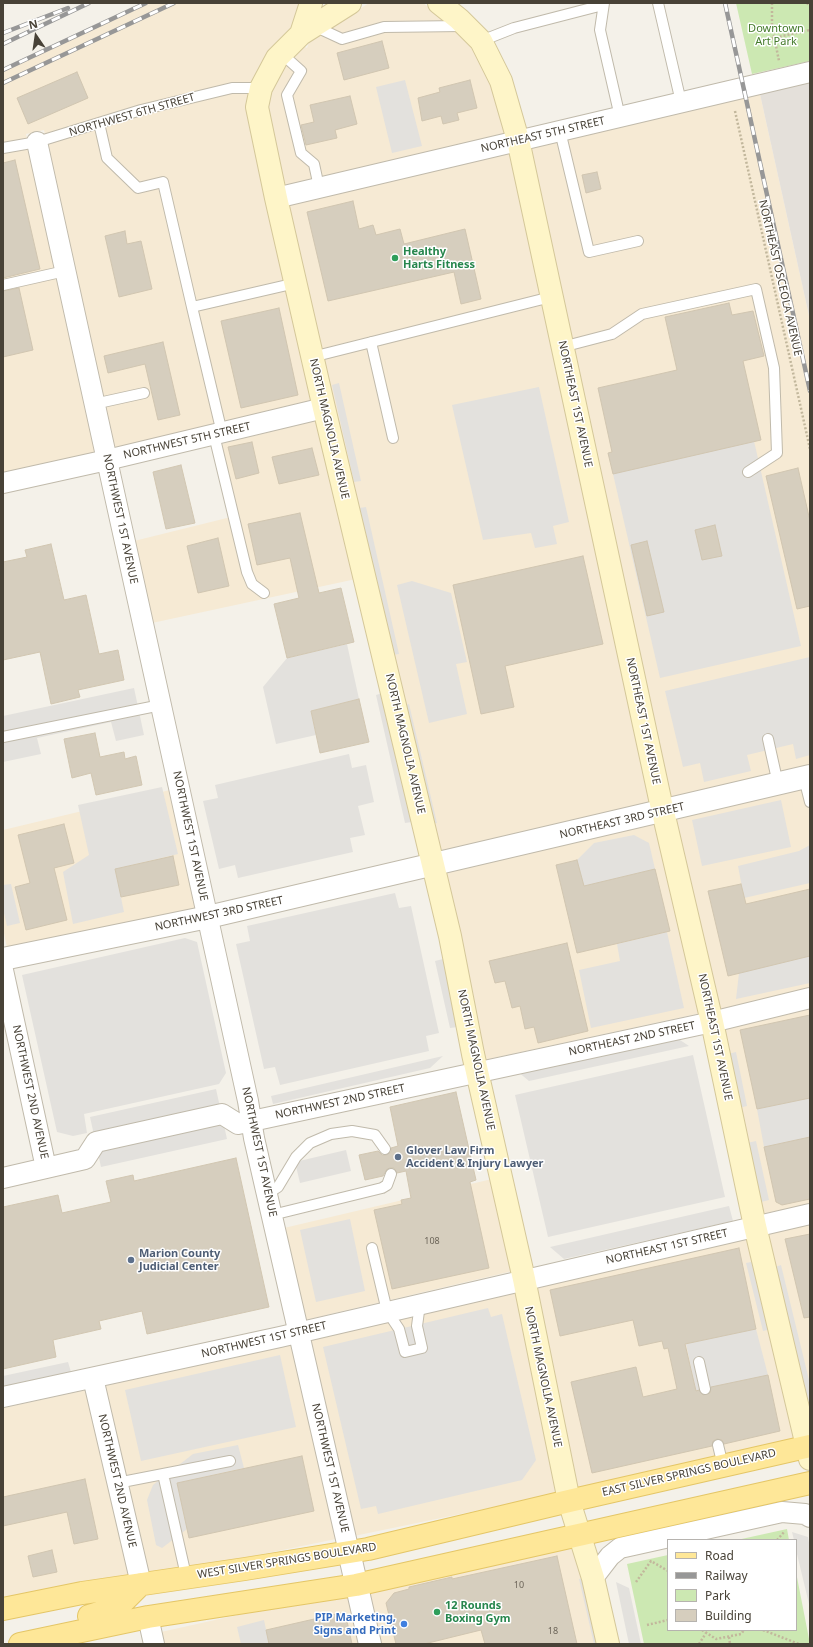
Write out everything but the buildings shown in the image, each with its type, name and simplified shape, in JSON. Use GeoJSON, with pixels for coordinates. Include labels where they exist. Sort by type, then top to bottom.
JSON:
{"type":"FeatureCollection","features":[{"type":"Feature","properties":{"kind":"main road","name":"NORTH MAGNOLIA AVENUE"},"geometry":{"type":"LineString","coordinates":[[311,3],[308,30],[277,58],[261,88],[257,107],[312,357],[450,936],[477,1072],[524,1280],[569,1501],[594,1578],[608,1644]]}},
{"type":"Feature","properties":{"kind":"main road"},"geometry":{"type":"LineString","coordinates":[[308,30],[350,3]]}},
{"type":"Feature","properties":{"kind":"main road","name":"NORTHEAST 1ST AVENUE"},"geometry":{"type":"LineString","coordinates":[[439,3],[481,41],[501,81],[518,140],[663,811],[712,1022],[755,1226],[809,1451]]}},
{"type":"Feature","properties":{"kind":"main road","name":"EAST SILVER SPRINGS BOULEVARD"},"geometry":{"type":"LineString","coordinates":[[569,1501],[723,1466],[809,1451]]}},
{"type":"Feature","properties":{"kind":"main road"},"geometry":{"type":"LineString","coordinates":[[20,1644],[148,1617],[356,1585],[810,1483]]}},
{"type":"Feature","properties":{"kind":"main road","name":"WEST SILVER SPRINGS BOULEVARD"},"geometry":{"type":"LineString","coordinates":[[3,1609],[82,1593],[141,1584],[188,1582],[245,1569],[349,1552],[569,1501]]}},
{"type":"Feature","properties":{"kind":"main road"},"geometry":{"type":"LineString","coordinates":[[148,1617],[157,1600],[166,1590],[188,1582]]}},
{"type":"Feature","properties":{"kind":"main road"},"geometry":{"type":"LineString","coordinates":[[42,1639],[68,1620],[118,1607],[141,1584]]}},
{"type":"Feature","properties":{"kind":"street","name":"NORTHEAST 5TH STREET"},"geometry":{"type":"LineString","coordinates":[[276,198],[810,72]]}},
{"type":"Feature","properties":{"kind":"street","name":"NORTHWEST 1ST AVENUE"},"geometry":{"type":"LineString","coordinates":[[37,142],[208,917],[252,1120],[254,1138],[349,1552]]}},
{"type":"Feature","properties":{"kind":"street","name":"NORTHWEST 5TH STREET"},"geometry":{"type":"LineString","coordinates":[[3,483],[107,460],[324,408]]}},
{"type":"Feature","properties":{"kind":"street","name":"NORTHEAST 3RD STREET"},"geometry":{"type":"LineString","coordinates":[[434,865],[807,777]]}},
{"type":"Feature","properties":{"kind":"street","name":"NORTHWEST 3RD STREET"},"geometry":{"type":"LineString","coordinates":[[3,959],[208,917],[434,865]]}},
{"type":"Feature","properties":{"kind":"street","name":"NORTHWEST 2ND AVENUE"},"geometry":{"type":"LineString","coordinates":[[3,970],[46,1168]]}},
{"type":"Feature","properties":{"kind":"street","name":"NORTHEAST 2ND STREET"},"geometry":{"type":"LineString","coordinates":[[477,1072],[712,1022],[810,998]]}},
{"type":"Feature","properties":{"kind":"street","name":"NORTHWEST 2ND STREET"},"geometry":{"type":"LineString","coordinates":[[3,1178],[85,1159],[96,1142],[222,1114],[238,1124],[477,1072]]}},
{"type":"Feature","properties":{"kind":"street","name":"NORTHEAST 1ST STREET"},"geometry":{"type":"LineString","coordinates":[[524,1280],[810,1214]]}},
{"type":"Feature","properties":{"kind":"street","name":"NORTHWEST 1ST STREET"},"geometry":{"type":"LineString","coordinates":[[3,1397],[298,1332],[524,1280]]}},
{"type":"Feature","properties":{"kind":"street","name":"NORTHWEST 2ND AVENUE"},"geometry":{"type":"LineString","coordinates":[[93,1378],[141,1584]]}},
{"type":"Feature","properties":{"kind":"street"},"geometry":{"type":"LineString","coordinates":[[594,1578],[610,1556],[620,1548],[782,1512],[805,1514],[810,1517]]}},
{"type":"Feature","properties":{"kind":"street"},"geometry":{"type":"LineString","coordinates":[[349,1552],[370,1644]]}},
{"type":"Feature","properties":{"kind":"street"},"geometry":{"type":"LineString","coordinates":[[148,1617],[154,1644]]}},
{"type":"Feature","properties":{"kind":"lane"},"geometry":{"type":"LineString","coordinates":[[658,3],[681,102]]}},
{"type":"Feature","properties":{"kind":"lane"},"geometry":{"type":"LineString","coordinates":[[481,41],[514,28],[604,4],[600,30],[620,117]]}},
{"type":"Feature","properties":{"kind":"lane"},"geometry":{"type":"LineString","coordinates":[[308,30],[342,40],[384,27],[430,25],[466,26]]}},
{"type":"Feature","properties":{"kind":"lane"},"geometry":{"type":"LineString","coordinates":[[282,54],[301,71],[287,95],[301,153],[314,164],[320,187]]}},
{"type":"Feature","properties":{"kind":"lane","name":"NORTHWEST 6TH STREET"},"geometry":{"type":"LineString","coordinates":[[3,148],[37,142],[142,110],[232,88],[261,88]]}},
{"type":"Feature","properties":{"kind":"lane"},"geometry":{"type":"LineString","coordinates":[[99,123],[107,158],[138,188],[163,182],[192,307],[247,572],[252,584],[264,594]]}},
{"type":"Feature","properties":{"kind":"lane"},"geometry":{"type":"LineString","coordinates":[[560,131],[589,252],[638,241]]}},
{"type":"Feature","properties":{"kind":"lane"},"geometry":{"type":"LineString","coordinates":[[3,285],[65,271]]}},
{"type":"Feature","properties":{"kind":"lane"},"geometry":{"type":"LineString","coordinates":[[192,307],[296,283]]}},
{"type":"Feature","properties":{"kind":"lane"},"geometry":{"type":"LineString","coordinates":[[562,347],[612,334],[642,314],[756,289],[774,368],[777,453],[748,472]]}},
{"type":"Feature","properties":{"kind":"lane"},"geometry":{"type":"LineString","coordinates":[[312,357],[551,297]]}},
{"type":"Feature","properties":{"kind":"lane"},"geometry":{"type":"LineString","coordinates":[[371,342],[393,438]]}},
{"type":"Feature","properties":{"kind":"lane"},"geometry":{"type":"LineString","coordinates":[[94,404],[144,393]]}},
{"type":"Feature","properties":{"kind":"lane"},"geometry":{"type":"LineString","coordinates":[[3,737],[161,705]]}},
{"type":"Feature","properties":{"kind":"lane"},"geometry":{"type":"LineString","coordinates":[[768,739],[778,784]]}},
{"type":"Feature","properties":{"kind":"lane"},"geometry":{"type":"LineString","coordinates":[[807,777],[810,802]]}},
{"type":"Feature","properties":{"kind":"lane"},"geometry":{"type":"LineString","coordinates":[[267,1194],[278,1187],[296,1157],[310,1143],[332,1134],[352,1131],[375,1135],[385,1149]]}},
{"type":"Feature","properties":{"kind":"lane"},"geometry":{"type":"LineString","coordinates":[[272,1215],[382,1188],[387,1185],[391,1174]]}},
{"type":"Feature","properties":{"kind":"lane"},"geometry":{"type":"LineString","coordinates":[[372,1248],[387,1311],[399,1329],[405,1352],[422,1348],[417,1326],[420,1304]]}},
{"type":"Feature","properties":{"kind":"lane"},"geometry":{"type":"LineString","coordinates":[[700,1362],[705,1389]]}},
{"type":"Feature","properties":{"kind":"lane"},"geometry":{"type":"LineString","coordinates":[[718,1445],[723,1466]]}},
{"type":"Feature","properties":{"kind":"lane"},"geometry":{"type":"LineString","coordinates":[[117,1483],[230,1461]]}},
{"type":"Feature","properties":{"kind":"lane"},"geometry":{"type":"LineString","coordinates":[[163,1474],[188,1582]]}},
{"type":"Feature","properties":{"kind":"path"},"geometry":{"type":"LineString","coordinates":[[772,3],[772,26],[779,61]]}},
{"type":"Feature","properties":{"kind":"path"},"geometry":{"type":"LineString","coordinates":[[807,3],[810,6]]}},
{"type":"Feature","properties":{"kind":"path"},"geometry":{"type":"LineString","coordinates":[[764,40],[810,30]]}},
{"type":"Feature","properties":{"kind":"path","name":"NORTHEAST OSCEOLA AVENUE"},"geometry":{"type":"LineString","coordinates":[[735,111],[810,449]]}},
{"type":"Feature","properties":{"kind":"path"},"geometry":{"type":"LineString","coordinates":[[778,1539],[787,1529]]}},
{"type":"Feature","properties":{"kind":"path"},"geometry":{"type":"LineString","coordinates":[[636,1582],[651,1561],[667,1570]]}},
{"type":"Feature","properties":{"kind":"path"},"geometry":{"type":"LineString","coordinates":[[647,1625],[667,1620]]}},
{"type":"Feature","properties":{"kind":"path"},"geometry":{"type":"LineString","coordinates":[[703,1631],[716,1639],[741,1634],[743,1631]]}},
{"type":"Feature","properties":{"kind":"path"},"geometry":{"type":"LineString","coordinates":[[766,1631],[799,1644]]}},
{"type":"Feature","properties":{"kind":"path"},"geometry":{"type":"LineString","coordinates":[[699,1644],[706,1633]]}},
{"type":"Feature","properties":{"kind":"path"},"geometry":{"type":"LineString","coordinates":[[729,1637],[730,1644]]}},
{"type":"Feature","properties":{"kind":"shaded area"},"geometry":{"type":"Polygon","coordinates":[[[150,3],[301,3],[294,27],[289,30],[253,82],[313,400],[113,448],[44,130],[26,134],[96,452],[3,473],[3,70],[150,3]]]}},
{"type":"Feature","properties":{"kind":"shaded area"},"geometry":{"type":"Polygon","coordinates":[[[369,3],[423,3],[454,27],[474,47],[492,84],[507,133],[283,186],[267,108],[269,92],[284,65],[303,46],[307,48],[309,42],[369,3]]]}},
{"type":"Feature","properties":{"kind":"shaded area"},"geometry":{"type":"Polygon","coordinates":[[[405,80],[422,146],[392,153],[376,87],[405,80]]]}},
{"type":"Feature","properties":{"kind":"shaded area"},"geometry":{"type":"Polygon","coordinates":[[[810,83],[810,320],[760,94],[810,83]]]}},
{"type":"Feature","properties":{"kind":"shaded area"},"geometry":{"type":"Polygon","coordinates":[[[760,94],[810,320],[810,766],[669,799],[529,148],[760,94]]]}},
{"type":"Feature","properties":{"kind":"shaded area"},"geometry":{"type":"Polygon","coordinates":[[[512,153],[652,803],[440,853],[287,206],[512,153]]]}},
{"type":"Feature","properties":{"kind":"shaded area"},"geometry":{"type":"Polygon","coordinates":[[[339,383],[361,481],[354,482],[332,385],[339,383]]]}},
{"type":"Feature","properties":{"kind":"shaded area"},"geometry":{"type":"Polygon","coordinates":[[[539,387],[569,522],[553,526],[557,544],[535,548],[531,533],[483,540],[452,405],[539,387]]]}},
{"type":"Feature","properties":{"kind":"shaded area"},"geometry":{"type":"Polygon","coordinates":[[[318,420],[356,579],[152,623],[134,541],[231,517],[213,446],[318,420]]]}},
{"type":"Feature","properties":{"kind":"shaded area"},"geometry":{"type":"Polygon","coordinates":[[[754,441],[801,646],[660,678],[613,474],[754,441]]]}},
{"type":"Feature","properties":{"kind":"shaded area"},"geometry":{"type":"Polygon","coordinates":[[[366,507],[399,654],[392,655],[359,508],[366,507]]]}},
{"type":"Feature","properties":{"kind":"shaded area"},"geometry":{"type":"Polygon","coordinates":[[[412,581],[451,593],[467,662],[456,664],[467,714],[429,723],[397,585],[412,581]]]}},
{"type":"Feature","properties":{"kind":"shaded area"},"geometry":{"type":"Polygon","coordinates":[[[347,644],[359,699],[311,711],[316,735],[276,744],[263,687],[287,658],[347,644]]]}},
{"type":"Feature","properties":{"kind":"shaded area"},"geometry":{"type":"Polygon","coordinates":[[[810,657],[810,755],[796,759],[793,744],[747,755],[751,771],[704,782],[700,763],[683,767],[665,691],[810,657]]]}},
{"type":"Feature","properties":{"kind":"shaded area"},"geometry":{"type":"Polygon","coordinates":[[[134,688],[144,735],[116,741],[111,722],[37,738],[41,754],[3,762],[3,716],[134,688]]]}},
{"type":"Feature","properties":{"kind":"shaded area"},"geometry":{"type":"Polygon","coordinates":[[[383,693],[412,822],[405,823],[376,695],[383,693]]]}},
{"type":"Feature","properties":{"kind":"shaded area"},"geometry":{"type":"Polygon","coordinates":[[[409,704],[437,823],[431,824],[403,706],[409,704]]]}},
{"type":"Feature","properties":{"kind":"shaded area"},"geometry":{"type":"Polygon","coordinates":[[[349,754],[352,768],[366,765],[374,802],[358,806],[365,835],[350,838],[353,852],[238,878],[235,865],[219,869],[203,801],[218,798],[215,785],[349,754]]]}},
{"type":"Feature","properties":{"kind":"shaded area"},"geometry":{"type":"Polygon","coordinates":[[[162,787],[178,854],[115,869],[124,912],[73,924],[63,872],[89,855],[78,805],[162,787]]]}},
{"type":"Feature","properties":{"kind":"shaded area"},"geometry":{"type":"Polygon","coordinates":[[[810,787],[810,988],[719,1010],[674,819],[810,787]]]}},
{"type":"Feature","properties":{"kind":"shaded area"},"geometry":{"type":"Polygon","coordinates":[[[170,790],[196,909],[7,948],[3,928],[3,830],[170,790]]]}},
{"type":"Feature","properties":{"kind":"shaded area"},"geometry":{"type":"Polygon","coordinates":[[[781,800],[791,847],[702,866],[692,820],[781,800]]]}},
{"type":"Feature","properties":{"kind":"shaded area"},"geometry":{"type":"Polygon","coordinates":[[[656,823],[701,1013],[484,1060],[445,873],[656,823]]]}},
{"type":"Feature","properties":{"kind":"shaded area"},"geometry":{"type":"Polygon","coordinates":[[[634,835],[649,843],[655,869],[584,886],[577,860],[594,843],[634,835]]]}},
{"type":"Feature","properties":{"kind":"shaded area"},"geometry":{"type":"Polygon","coordinates":[[[810,845],[810,883],[744,898],[738,866],[799,851],[810,845]]]}},
{"type":"Feature","properties":{"kind":"shaded area"},"geometry":{"type":"Polygon","coordinates":[[[11,884],[20,923],[7,926],[3,909],[3,885],[11,884]]]}},
{"type":"Feature","properties":{"kind":"shaded area"},"geometry":{"type":"Polygon","coordinates":[[[395,893],[399,908],[411,906],[439,1033],[426,1036],[429,1051],[280,1085],[275,1067],[264,1069],[236,944],[250,941],[247,926],[395,893]]]}},
{"type":"Feature","properties":{"kind":"shaded area"},"geometry":{"type":"Polygon","coordinates":[[[667,932],[684,1008],[591,1028],[579,970],[620,961],[617,944],[667,932]]]}},
{"type":"Feature","properties":{"kind":"shaded area"},"geometry":{"type":"Polygon","coordinates":[[[185,938],[197,942],[226,1073],[219,1084],[84,1114],[87,1133],[73,1136],[57,1132],[22,975],[185,938]]]}},
{"type":"Feature","properties":{"kind":"shaded area"},"geometry":{"type":"Polygon","coordinates":[[[810,956],[810,983],[736,999],[739,973],[810,956]]]}},
{"type":"Feature","properties":{"kind":"shaded area"},"geometry":{"type":"Polygon","coordinates":[[[443,959],[458,1027],[450,1028],[435,961],[443,959]]]}},
{"type":"Feature","properties":{"kind":"shaded area"},"geometry":{"type":"Polygon","coordinates":[[[810,1009],[810,1204],[762,1214],[723,1030],[810,1009]]]}},
{"type":"Feature","properties":{"kind":"shaded area"},"geometry":{"type":"Polygon","coordinates":[[[674,1036],[689,1046],[529,1081],[517,1071],[674,1036]]]}},
{"type":"Feature","properties":{"kind":"shaded area"},"geometry":{"type":"Polygon","coordinates":[[[736,1052],[747,1106],[739,1108],[728,1054],[736,1052]]]}},
{"type":"Feature","properties":{"kind":"shaded area"},"geometry":{"type":"Polygon","coordinates":[[[693,1055],[725,1197],[548,1237],[515,1095],[693,1055]]]}},
{"type":"Feature","properties":{"kind":"shaded area"},"geometry":{"type":"Polygon","coordinates":[[[443,1056],[430,1068],[273,1104],[271,1096],[443,1056]]]}},
{"type":"Feature","properties":{"kind":"shaded area"},"geometry":{"type":"Polygon","coordinates":[[[216,1089],[227,1139],[101,1167],[90,1117],[216,1089]]]}},
{"type":"Feature","properties":{"kind":"shaded area"},"geometry":{"type":"Polygon","coordinates":[[[810,1098],[810,1137],[764,1147],[757,1109],[810,1098]]]}},
{"type":"Feature","properties":{"kind":"shaded area"},"geometry":{"type":"Polygon","coordinates":[[[756,1141],[769,1200],[761,1202],[747,1143],[756,1141]]]}},
{"type":"Feature","properties":{"kind":"shaded area"},"geometry":{"type":"Polygon","coordinates":[[[346,1150],[351,1171],[300,1183],[295,1162],[346,1150]]]}},
{"type":"Feature","properties":{"kind":"shaded area"},"geometry":{"type":"Polygon","coordinates":[[[492,1179],[513,1271],[305,1320],[284,1228],[492,1179]]]}},
{"type":"Feature","properties":{"kind":"shaded area"},"geometry":{"type":"Polygon","coordinates":[[[729,1206],[733,1221],[564,1259],[550,1247],[729,1206]]]}},
{"type":"Feature","properties":{"kind":"shaded area"},"geometry":{"type":"Polygon","coordinates":[[[350,1219],[365,1291],[316,1302],[300,1230],[350,1219]]]}},
{"type":"Feature","properties":{"kind":"shaded area"},"geometry":{"type":"Polygon","coordinates":[[[810,1225],[810,1420],[766,1234],[810,1225]]]}},
{"type":"Feature","properties":{"kind":"shaded area"},"geometry":{"type":"Polygon","coordinates":[[[749,1238],[796,1439],[575,1489],[534,1288],[749,1238]]]}},
{"type":"Feature","properties":{"kind":"shaded area"},"geometry":{"type":"Polygon","coordinates":[[[756,1261],[772,1329],[763,1331],[746,1263],[756,1261]]]}},
{"type":"Feature","properties":{"kind":"shaded area"},"geometry":{"type":"Polygon","coordinates":[[[781,1265],[810,1384],[810,1403],[807,1404],[775,1267],[781,1265]]]}},
{"type":"Feature","properties":{"kind":"shaded area"},"geometry":{"type":"Polygon","coordinates":[[[517,1292],[558,1493],[354,1536],[309,1340],[517,1292]]]}},
{"type":"Feature","properties":{"kind":"shaded area"},"geometry":{"type":"Polygon","coordinates":[[[488,1308],[491,1317],[502,1314],[536,1460],[522,1480],[378,1514],[376,1506],[361,1509],[323,1347],[488,1308]]]}},
{"type":"Feature","properties":{"kind":"shaded area"},"geometry":{"type":"Polygon","coordinates":[[[756,1329],[768,1375],[696,1391],[686,1344],[756,1329]]]}},
{"type":"Feature","properties":{"kind":"shaded area"},"geometry":{"type":"Polygon","coordinates":[[[292,1345],[336,1539],[224,1562],[147,1573],[104,1386],[292,1345]]]}},
{"type":"Feature","properties":{"kind":"shaded area"},"geometry":{"type":"Polygon","coordinates":[[[280,1355],[296,1427],[141,1461],[125,1390],[280,1355]]]}},
{"type":"Feature","properties":{"kind":"shaded area"},"geometry":{"type":"Polygon","coordinates":[[[68,1362],[71,1372],[3,1387],[3,1376],[68,1362]]]}},
{"type":"Feature","properties":{"kind":"shaded area"},"geometry":{"type":"Polygon","coordinates":[[[86,1390],[129,1576],[3,1598],[3,1408],[86,1390]]]}},
{"type":"Feature","properties":{"kind":"shaded area"},"geometry":{"type":"Polygon","coordinates":[[[238,1445],[244,1468],[177,1483],[187,1529],[162,1548],[156,1545],[147,1500],[153,1485],[193,1454],[238,1445]]]}},
{"type":"Feature","properties":{"kind":"shaded area"},"geometry":{"type":"Polygon","coordinates":[[[792,1532],[808,1537],[810,1548],[810,1608],[797,1554],[797,1539],[794,1539],[792,1532]]]}},
{"type":"Feature","properties":{"kind":"shaded area"},"geometry":{"type":"Polygon","coordinates":[[[574,1547],[599,1644],[379,1644],[367,1593],[574,1547]]]}},
{"type":"Feature","properties":{"kind":"shaded area"},"geometry":{"type":"Polygon","coordinates":[[[584,1578],[600,1644],[594,1644],[579,1579],[584,1578]]]}},
{"type":"Feature","properties":{"kind":"shaded area"},"geometry":{"type":"Polygon","coordinates":[[[616,1582],[629,1588],[641,1644],[629,1644],[616,1582]]]}},
{"type":"Feature","properties":{"kind":"shaded area"},"geometry":{"type":"Polygon","coordinates":[[[350,1596],[361,1644],[164,1644],[161,1632],[269,1608],[350,1596]]]}},
{"type":"Feature","properties":{"kind":"shaded area"},"geometry":{"type":"Polygon","coordinates":[[[264,1620],[269,1644],[241,1644],[237,1627],[264,1620]]]}},
{"type":"Feature","properties":{"kind":"green space","name":"Downtown Art Park"},"geometry":{"type":"Polygon","coordinates":[[[736,3],[810,3],[810,61],[752,74],[736,3]]]}},
{"type":"Feature","properties":{"kind":"green space"},"geometry":{"type":"Polygon","coordinates":[[[787,1529],[789,1539],[742,1539],[787,1529]]]}},
{"type":"Feature","properties":{"kind":"green space"},"geometry":{"type":"Polygon","coordinates":[[[667,1555],[667,1631],[797,1631],[797,1577],[810,1644],[644,1644],[627,1564],[667,1555]]]}},
{"type":"Feature","properties":{"kind":"railway"},"geometry":{"type":"LineString","coordinates":[[3,44],[89,3]]}},
{"type":"Feature","properties":{"kind":"railway"},"geometry":{"type":"LineString","coordinates":[[3,70],[146,3]]}},
{"type":"Feature","properties":{"kind":"railway"},"geometry":{"type":"LineString","coordinates":[[3,83],[174,3]]}},
{"type":"Feature","properties":{"kind":"railway"},"geometry":{"type":"LineString","coordinates":[[725,3],[810,391]]}},
{"type":"Feature","properties":{"kind":"railway"},"geometry":{"type":"LineString","coordinates":[[3,33],[68,8]]}},
{"type":"Feature","properties":{"kind":"place","name":"Healthy Harts Fitness"},"geometry":{"type":"Point","coordinates":[395,258]}},
{"type":"Feature","properties":{"kind":"place","name":"Glover Law Firm Accident & Injury Lawyer"},"geometry":{"type":"Point","coordinates":[398,1157]}},
{"type":"Feature","properties":{"kind":"place","name":"Marion County Judicial Center"},"geometry":{"type":"Point","coordinates":[131,1260]}},
{"type":"Feature","properties":{"kind":"place","name":"12 Rounds Boxing Gym"},"geometry":{"type":"Point","coordinates":[437,1612]}},
{"type":"Feature","properties":{"kind":"place","name":"PIP Marketing, Signs and Print"},"geometry":{"type":"Point","coordinates":[404,1624]}}]}
